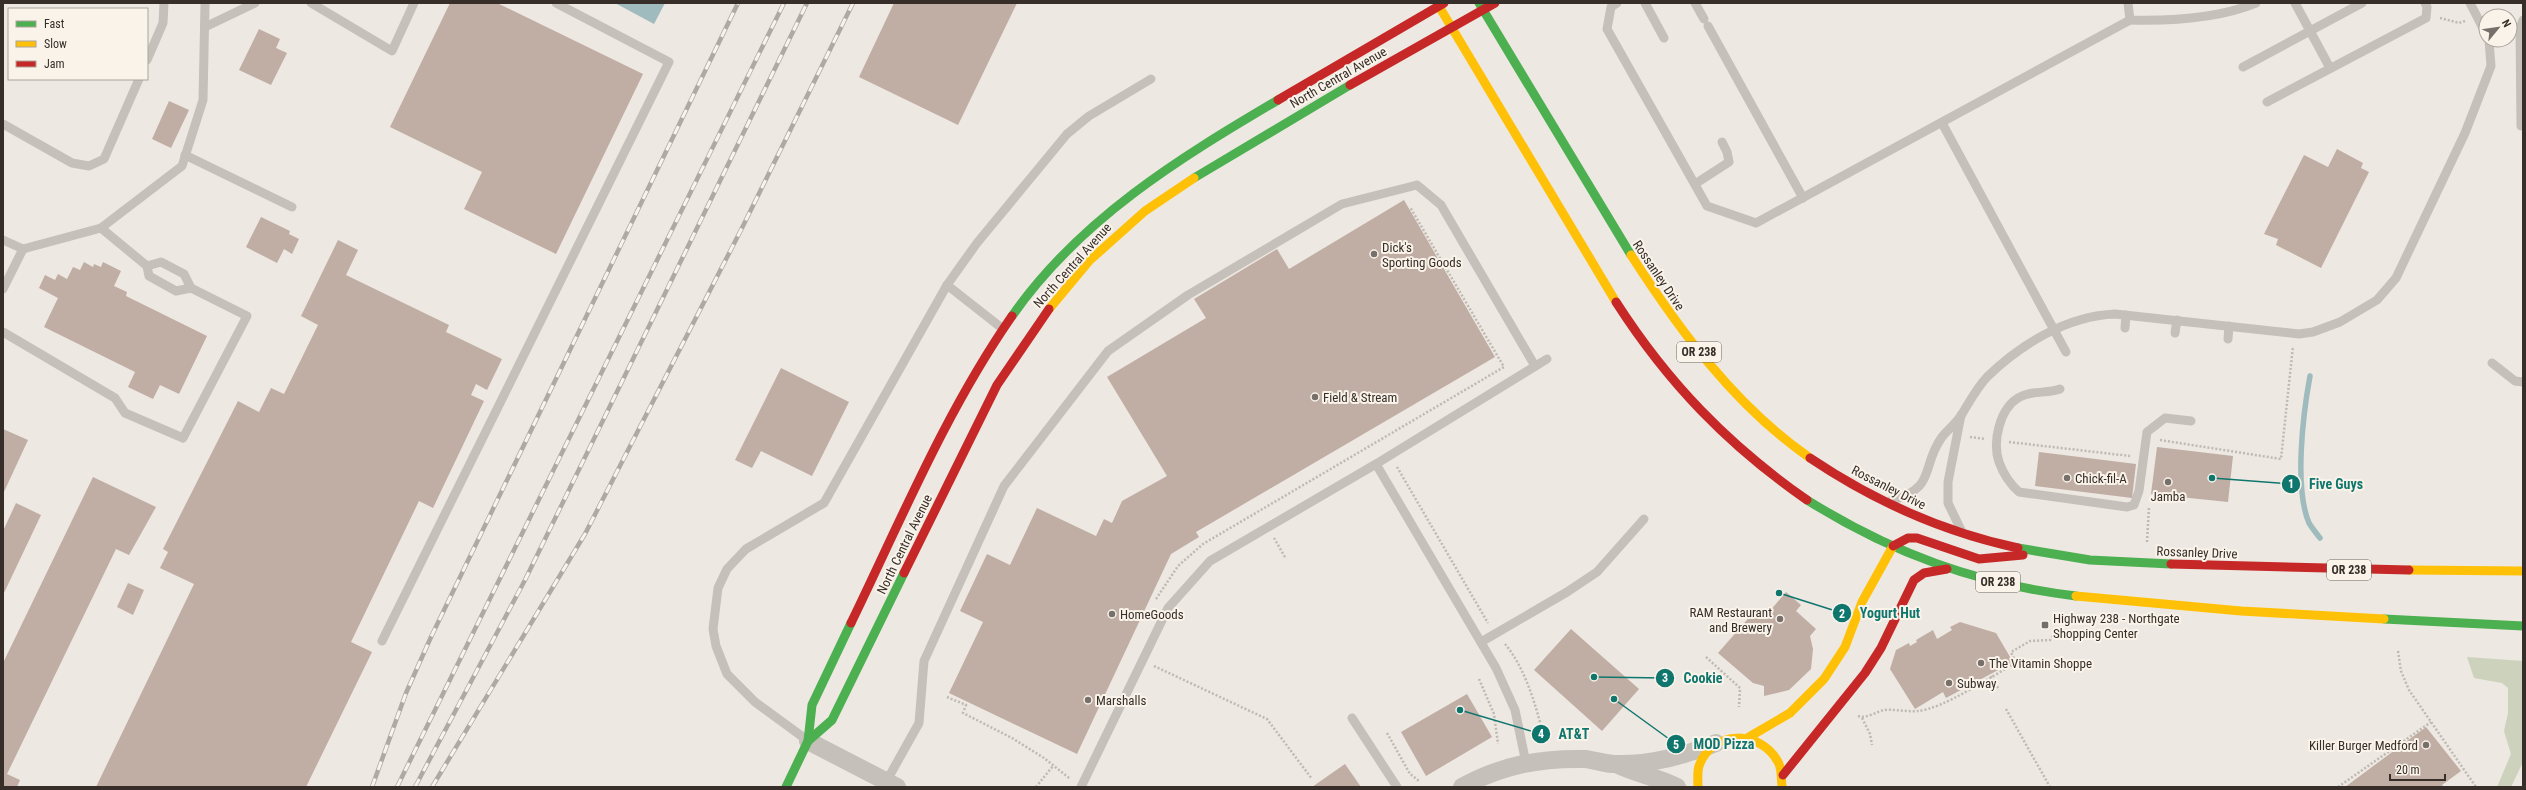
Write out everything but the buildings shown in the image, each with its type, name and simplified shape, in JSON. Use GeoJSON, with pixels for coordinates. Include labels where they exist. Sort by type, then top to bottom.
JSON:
{"type":"FeatureCollection","features":[{"type":"Feature","properties":{"kind":"main road","name":"North Central Avenue"},"geometry":{"type":"LineString","coordinates":[[808,741],[832,720],[996,385],[1039,321],[1063,290],[1112,238],[1150,207],[1204,171],[1451,26],[1481,6],[1495,3]]}},
{"type":"Feature","properties":{"kind":"main road","name":"North Central Avenue"},"geometry":{"type":"LineString","coordinates":[[786,787],[808,741],[812,705],[875,572],[972,376],[1003,329],[1043,277],[1090,228],[1122,201],[1181,159],[1440,4]]}},
{"type":"Feature","properties":{"kind":"main road","name":"OR 238"},"geometry":{"type":"LineString","coordinates":[[1440,4],[1451,26],[1581,246],[1634,328],[1691,402],[1774,477],[1818,508],[1893,546],[1947,569],[2049,591],[2162,605],[2523,626]]}},
{"type":"Feature","properties":{"kind":"main road","name":"Rossanley Drive"},"geometry":{"type":"LineString","coordinates":[[1481,6],[1638,270],[1697,350],[1734,392],[1771,428],[1826,468],[1885,502],[1937,525],[1962,533],[2042,553],[2095,559],[2176,564],[2382,571],[2523,572]]}},
{"type":"Feature","properties":{"kind":"main road"},"geometry":{"type":"LineString","coordinates":[[1749,737],[1765,730],[1796,709],[1827,675],[1842,652],[1862,603],[1893,546],[1908,538],[1917,538],[1979,559],[2042,553]]}},
{"type":"Feature","properties":{"kind":"main road"},"geometry":{"type":"LineString","coordinates":[[1783,775],[1818,729],[1850,695],[1877,656],[1905,594],[1914,580],[1924,573],[1947,569]]}},
{"type":"Feature","properties":{"kind":"main road"},"geometry":{"type":"LineString","coordinates":[[1698,787],[1698,770],[1702,760],[1717,743],[1738,736],[1749,737],[1762,742],[1772,751],[1779,762],[1783,775],[1782,787]]}},
{"type":"Feature","properties":{"kind":"street"},"geometry":{"type":"LineString","coordinates":[[808,741],[892,784]]}},
{"type":"Feature","properties":{"kind":"street"},"geometry":{"type":"LineString","coordinates":[[1615,764],[1671,758],[1717,743]]}},
{"type":"Feature","properties":{"kind":"street"},"geometry":{"type":"LineString","coordinates":[[1462,787],[1504,768],[1537,760],[1587,759],[1615,764],[1638,775],[1656,779],[1677,787]]}},
{"type":"Feature","properties":{"kind":"lane"},"geometry":{"type":"LineString","coordinates":[[148,58],[163,23],[164,3]]}},
{"type":"Feature","properties":{"kind":"lane"},"geometry":{"type":"LineString","coordinates":[[3,240],[23,249],[101,228],[182,166],[203,100],[205,3]]}},
{"type":"Feature","properties":{"kind":"lane"},"geometry":{"type":"LineString","coordinates":[[205,27],[255,3]]}},
{"type":"Feature","properties":{"kind":"lane"},"geometry":{"type":"LineString","coordinates":[[311,3],[392,51],[414,3]]}},
{"type":"Feature","properties":{"kind":"lane"},"geometry":{"type":"LineString","coordinates":[[382,641],[669,62],[556,3]]}},
{"type":"Feature","properties":{"kind":"lane"},"geometry":{"type":"LineString","coordinates":[[1617,3],[1611,7],[1607,29],[1707,206],[1756,223],[2130,20],[2158,21],[2234,12],[2256,3]]}},
{"type":"Feature","properties":{"kind":"lane"},"geometry":{"type":"LineString","coordinates":[[1645,3],[1664,38]]}},
{"type":"Feature","properties":{"kind":"lane"},"geometry":{"type":"LineString","coordinates":[[1696,3],[1803,198]]}},
{"type":"Feature","properties":{"kind":"lane"},"geometry":{"type":"LineString","coordinates":[[2128,3],[2130,20]]}},
{"type":"Feature","properties":{"kind":"lane"},"geometry":{"type":"LineString","coordinates":[[2295,3],[2330,68]]}},
{"type":"Feature","properties":{"kind":"lane"},"geometry":{"type":"LineString","coordinates":[[2243,67],[2309,30],[2362,3]]}},
{"type":"Feature","properties":{"kind":"lane"},"geometry":{"type":"LineString","coordinates":[[2267,102],[2426,18],[2427,7],[2425,3]]}},
{"type":"Feature","properties":{"kind":"lane"},"geometry":{"type":"LineString","coordinates":[[2470,3],[2477,17]]}},
{"type":"Feature","properties":{"kind":"lane"},"geometry":{"type":"LineString","coordinates":[[2521,126],[2520,28],[2523,20]]}},
{"type":"Feature","properties":{"kind":"lane"},"geometry":{"type":"LineString","coordinates":[[1885,502],[1906,497],[1917,490],[1941,438],[1961,415],[1971,396],[2002,364],[2031,343],[2056,329],[2093,315],[2126,315],[2300,334],[2313,332],[2340,322],[2377,300],[2388,290],[2396,278],[2465,133],[2491,66],[2490,48]]}},
{"type":"Feature","properties":{"kind":"lane"},"geometry":{"type":"LineString","coordinates":[[808,741],[755,702],[727,674],[716,646],[713,629],[718,588],[727,569],[746,548],[824,503],[947,285],[977,243],[1067,134],[1089,116],[1151,78]]}},
{"type":"Feature","properties":{"kind":"lane"},"geometry":{"type":"LineString","coordinates":[[3,124],[72,163],[90,166],[104,158],[139,80]]}},
{"type":"Feature","properties":{"kind":"lane"},"geometry":{"type":"LineString","coordinates":[[1942,122],[2056,329],[2066,352]]}},
{"type":"Feature","properties":{"kind":"lane"},"geometry":{"type":"LineString","coordinates":[[1695,184],[1729,162],[1728,152],[1722,142]]}},
{"type":"Feature","properties":{"kind":"lane"},"geometry":{"type":"LineString","coordinates":[[185,155],[292,208]]}},
{"type":"Feature","properties":{"kind":"lane"},"geometry":{"type":"LineString","coordinates":[[892,784],[920,723],[924,661],[1004,486],[1108,350],[1188,295],[1342,204],[1417,185],[1441,205],[1535,366]]}},
{"type":"Feature","properties":{"kind":"lane"},"geometry":{"type":"LineString","coordinates":[[101,228],[147,266],[149,276],[176,291],[191,288]]}},
{"type":"Feature","properties":{"kind":"lane"},"geometry":{"type":"LineString","coordinates":[[3,289],[23,249]]}},
{"type":"Feature","properties":{"kind":"lane"},"geometry":{"type":"LineString","coordinates":[[3,332],[115,398],[125,413],[183,438],[247,316],[191,288],[184,274],[161,262],[147,266]]}},
{"type":"Feature","properties":{"kind":"lane"},"geometry":{"type":"LineString","coordinates":[[947,285],[1003,329]]}},
{"type":"Feature","properties":{"kind":"lane"},"geometry":{"type":"LineString","coordinates":[[2125,328],[2126,315]]}},
{"type":"Feature","properties":{"kind":"lane"},"geometry":{"type":"LineString","coordinates":[[2175,333],[2177,320]]}},
{"type":"Feature","properties":{"kind":"lane"},"geometry":{"type":"LineString","coordinates":[[2228,339],[2229,326]]}},
{"type":"Feature","properties":{"kind":"lane"},"geometry":{"type":"LineString","coordinates":[[1081,787],[1168,608],[1210,561],[1376,464],[1546,359]]}},
{"type":"Feature","properties":{"kind":"lane"},"geometry":{"type":"LineString","coordinates":[[2492,363],[2515,381],[2523,382]]}},
{"type":"Feature","properties":{"kind":"lane"},"geometry":{"type":"LineString","coordinates":[[2060,390],[2020,396],[2009,404],[2002,415],[1998,441],[1999,461],[2007,478],[2019,492],[2127,507],[2134,505],[2138,500],[2146,432],[2165,418],[2190,421]]}},
{"type":"Feature","properties":{"kind":"lane"},"geometry":{"type":"LineString","coordinates":[[1961,415],[1948,482],[1948,503],[1962,533]]}},
{"type":"Feature","properties":{"kind":"lane"},"geometry":{"type":"LineString","coordinates":[[1376,464],[1496,668],[1515,710],[1526,763]]}},
{"type":"Feature","properties":{"kind":"lane"},"geometry":{"type":"LineString","coordinates":[[1481,642],[1597,572],[1644,519]]}},
{"type":"Feature","properties":{"kind":"lane"},"geometry":{"type":"LineString","coordinates":[[1352,718],[1396,787]]}},
{"type":"Feature","properties":{"kind":"path"},"geometry":{"type":"LineString","coordinates":[[2426,14],[2459,23],[2477,17]]}},
{"type":"Feature","properties":{"kind":"path"},"geometry":{"type":"LineString","coordinates":[[1969,437],[2135,457],[2136,447],[2152,449],[2154,440],[2281,460],[2294,345]]}},
{"type":"Feature","properties":{"kind":"path"},"geometry":{"type":"LineString","coordinates":[[1381,440],[1488,623],[1508,647],[1525,679],[1536,705],[1543,733]]}},
{"type":"Feature","properties":{"kind":"path"},"geometry":{"type":"LineString","coordinates":[[2147,542],[2149,503]]}},
{"type":"Feature","properties":{"kind":"path"},"geometry":{"type":"LineString","coordinates":[[1856,716],[1862,718],[1878,711],[1896,708],[1918,711],[1938,706],[2016,663],[2011,652],[2030,641],[2050,640],[2058,628]]}},
{"type":"Feature","properties":{"kind":"path"},"geometry":{"type":"LineString","coordinates":[[2398,651],[2401,671],[2409,690],[2476,787]]}},
{"type":"Feature","properties":{"kind":"path"},"geometry":{"type":"LineString","coordinates":[[1706,657],[1740,688],[1739,708]]}},
{"type":"Feature","properties":{"kind":"path"},"geometry":{"type":"LineString","coordinates":[[1143,660],[1267,719],[1312,779]]}},
{"type":"Feature","properties":{"kind":"path"},"geometry":{"type":"LineString","coordinates":[[1991,676],[1999,690]]}},
{"type":"Feature","properties":{"kind":"path"},"geometry":{"type":"LineString","coordinates":[[1479,679],[1494,714],[1498,744]]}},
{"type":"Feature","properties":{"kind":"path"},"geometry":{"type":"LineString","coordinates":[[2006,709],[2050,787]]}},
{"type":"Feature","properties":{"kind":"path"},"geometry":{"type":"LineString","coordinates":[[1862,718],[1870,734],[1872,745]]}},
{"type":"Feature","properties":{"kind":"path"},"geometry":{"type":"LineString","coordinates":[[2338,787],[2431,722]]}},
{"type":"Feature","properties":{"kind":"path"},"geometry":{"type":"LineString","coordinates":[[1387,733],[1410,774],[1419,780]]}},
{"type":"Feature","properties":{"kind":"path"},"geometry":{"type":"LineString","coordinates":[[1036,787],[1053,766]]}},
{"type":"Feature","properties":{"kind":"green space"},"geometry":{"type":"Polygon","coordinates":[[[2467,657],[2523,661],[2523,762],[2511,787],[2497,787],[2511,754],[2504,731],[2508,713],[2508,688],[2502,683],[2474,678],[2467,657]]]}},
{"type":"Feature","properties":{"kind":"water"},"geometry":{"type":"Polygon","coordinates":[[[615,3],[665,3],[654,24],[615,3]]]}},
{"type":"Feature","properties":{"kind":"waterway"},"geometry":{"type":"LineString","coordinates":[[2310,376],[2301,451],[2302,491],[2304,508],[2309,523],[2320,538]]}},
{"type":"Feature","properties":{"kind":"railway"},"geometry":{"type":"LineString","coordinates":[[372,787],[406,693],[431,637],[738,3]]}},
{"type":"Feature","properties":{"kind":"railway"},"geometry":{"type":"LineString","coordinates":[[397,787],[784,3]]}},
{"type":"Feature","properties":{"kind":"railway"},"geometry":{"type":"LineString","coordinates":[[415,787],[525,580],[807,3]]}},
{"type":"Feature","properties":{"kind":"railway"},"geometry":{"type":"LineString","coordinates":[[432,787],[585,534],[741,230],[853,3]]}},
{"type":"Feature","properties":{"kind":"traffic: fast"},"geometry":{"type":"LineString","coordinates":[[1479,3],[1631,255]]}},
{"type":"Feature","properties":{"kind":"traffic: fast"},"geometry":{"type":"LineString","coordinates":[[1194,178],[1350,85]]}},
{"type":"Feature","properties":{"kind":"traffic: fast"},"geometry":{"type":"LineString","coordinates":[[1012,316],[1039,281],[1068,250],[1133,194],[1204,145],[1278,100]]}},
{"type":"Feature","properties":{"kind":"traffic: fast"},"geometry":{"type":"LineString","coordinates":[[1807,500],[1871,536],[1903,551],[1936,563],[1969,574],[2004,583],[2039,591],[2076,596]]}},
{"type":"Feature","properties":{"kind":"traffic: fast"},"geometry":{"type":"LineString","coordinates":[[2018,548],[2090,560],[2171,564]]}},
{"type":"Feature","properties":{"kind":"traffic: fast"},"geometry":{"type":"LineString","coordinates":[[808,741],[832,720],[904,573]]}},
{"type":"Feature","properties":{"kind":"traffic: fast"},"geometry":{"type":"LineString","coordinates":[[2384,619],[2523,626]]}},
{"type":"Feature","properties":{"kind":"traffic: fast"},"geometry":{"type":"LineString","coordinates":[[786,787],[808,741],[812,705],[851,623]]}},
{"type":"Feature","properties":{"kind":"traffic: slow"},"geometry":{"type":"LineString","coordinates":[[1437,3],[1616,302]]}},
{"type":"Feature","properties":{"kind":"traffic: slow"},"geometry":{"type":"LineString","coordinates":[[1049,309],[1089,261],[1145,211],[1194,178]]}},
{"type":"Feature","properties":{"kind":"traffic: slow"},"geometry":{"type":"LineString","coordinates":[[1631,255],[1689,339],[1733,391],[1757,415],[1810,458]]}},
{"type":"Feature","properties":{"kind":"traffic: slow"},"geometry":{"type":"LineString","coordinates":[[1749,737],[1790,713],[1824,679],[1845,647],[1862,602],[1893,546]]}},
{"type":"Feature","properties":{"kind":"traffic: slow"},"geometry":{"type":"LineString","coordinates":[[2409,570],[2523,571]]}},
{"type":"Feature","properties":{"kind":"traffic: slow"},"geometry":{"type":"LineString","coordinates":[[2076,596],[2241,611],[2384,619]]}},
{"type":"Feature","properties":{"kind":"traffic: slow"},"geometry":{"type":"LineString","coordinates":[[1698,787],[1698,768],[1705,754],[1714,745],[1725,740],[1737,738],[1749,739],[1770,751],[1779,764],[1782,786]]}},
{"type":"Feature","properties":{"kind":"traffic: jam"},"geometry":{"type":"LineString","coordinates":[[1278,100],[1444,3]]}},
{"type":"Feature","properties":{"kind":"traffic: jam"},"geometry":{"type":"LineString","coordinates":[[1350,85],[1495,3]]}},
{"type":"Feature","properties":{"kind":"traffic: jam"},"geometry":{"type":"LineString","coordinates":[[1616,302],[1636,332],[1678,386],[1701,411],[1751,457],[1807,500]]}},
{"type":"Feature","properties":{"kind":"traffic: jam"},"geometry":{"type":"LineString","coordinates":[[904,573],[997,385],[1049,309]]}},
{"type":"Feature","properties":{"kind":"traffic: jam"},"geometry":{"type":"LineString","coordinates":[[851,623],[945,428],[988,352],[1012,316]]}},
{"type":"Feature","properties":{"kind":"traffic: jam"},"geometry":{"type":"LineString","coordinates":[[1810,458],[1859,488],[1910,513],[1963,533],[2018,548]]}},
{"type":"Feature","properties":{"kind":"traffic: jam"},"geometry":{"type":"LineString","coordinates":[[1893,546],[1908,538],[1917,538],[1979,559],[2023,555]]}},
{"type":"Feature","properties":{"kind":"traffic: jam"},"geometry":{"type":"LineString","coordinates":[[2171,564],[2409,570]]}},
{"type":"Feature","properties":{"kind":"traffic: jam"},"geometry":{"type":"LineString","coordinates":[[1783,775],[1865,673],[1881,648],[1914,580],[1924,573],[1947,569]]}},
{"type":"Feature","properties":{"kind":"place","name":"Dick's Sporting Goods"},"geometry":{"type":"Point","coordinates":[1374,254]}},
{"type":"Feature","properties":{"kind":"place","name":"Field & Stream"},"geometry":{"type":"Point","coordinates":[1315,397]}},
{"type":"Feature","properties":{"kind":"place","name":"Chick-fil-A"},"geometry":{"type":"Point","coordinates":[2067,478]}},
{"type":"Feature","properties":{"kind":"place","name":"Five Guys"},"geometry":{"type":"Point","coordinates":[2212,478]}},
{"type":"Feature","properties":{"kind":"place","name":"Jamba"},"geometry":{"type":"Point","coordinates":[2168,482]}},
{"type":"Feature","properties":{"kind":"place","name":"Yogurt Hut"},"geometry":{"type":"Point","coordinates":[1779,593]}},
{"type":"Feature","properties":{"kind":"place","name":"HomeGoods"},"geometry":{"type":"Point","coordinates":[1112,614]}},
{"type":"Feature","properties":{"kind":"place","name":"RAM Restaurant and Brewery"},"geometry":{"type":"Point","coordinates":[1780,619]}},
{"type":"Feature","properties":{"kind":"place","name":"Highway 238 - Northgate Shopping Center"},"geometry":{"type":"Point","coordinates":[2045,625]}},
{"type":"Feature","properties":{"kind":"place","name":"The Vitamin Shoppe"},"geometry":{"type":"Point","coordinates":[1981,663]}},
{"type":"Feature","properties":{"kind":"place","name":"Cookie"},"geometry":{"type":"Point","coordinates":[1594,677]}},
{"type":"Feature","properties":{"kind":"place","name":"Subway"},"geometry":{"type":"Point","coordinates":[1949,683]}},
{"type":"Feature","properties":{"kind":"place","name":"MOD Pizza"},"geometry":{"type":"Point","coordinates":[1614,699]}},
{"type":"Feature","properties":{"kind":"place","name":"Marshalls"},"geometry":{"type":"Point","coordinates":[1088,700]}},
{"type":"Feature","properties":{"kind":"place","name":"AT&T"},"geometry":{"type":"Point","coordinates":[1460,710]}},
{"type":"Feature","properties":{"kind":"place","name":"Killer Burger Medford"},"geometry":{"type":"Point","coordinates":[2426,745]}}]}
